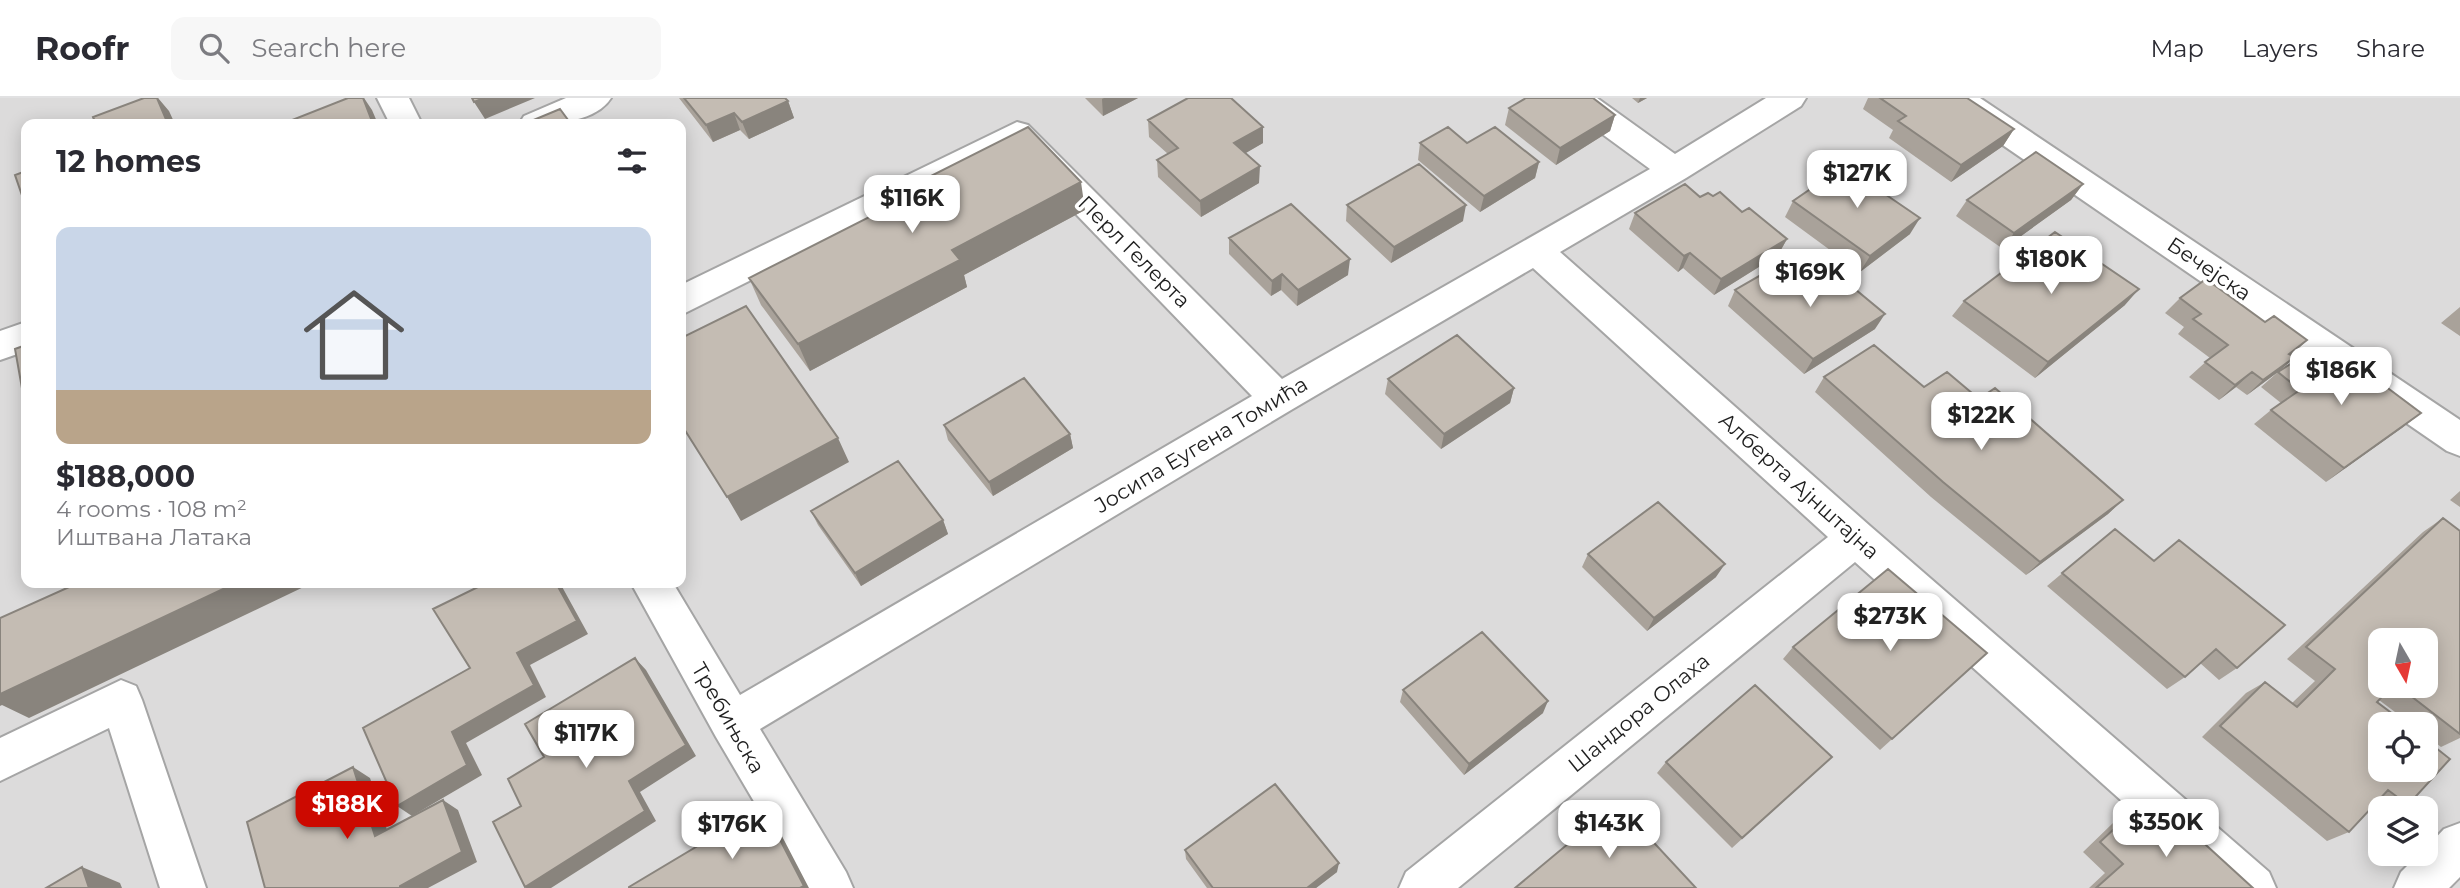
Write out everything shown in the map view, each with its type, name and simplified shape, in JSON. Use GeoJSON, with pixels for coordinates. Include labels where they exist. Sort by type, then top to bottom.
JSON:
{"type":"FeatureCollection","features":[{"type":"Feature","properties":{"kind":"street"},"geometry":{"type":"LineString","coordinates":[[393,98],[404,119]]}},
{"type":"Feature","properties":{"kind":"street"},"geometry":{"type":"LineString","coordinates":[[546,119],[594,98]]}},
{"type":"Feature","properties":{"kind":"street"},"geometry":{"type":"LineString","coordinates":[[1575,98],[1674,170]]}},
{"type":"Feature","properties":{"kind":"street","name":"Јосипа Еугена Томића"},"geometry":{"type":"LineString","coordinates":[[730,723],[1674,170],[1790,98]]}},
{"type":"Feature","properties":{"kind":"street","name":"Бечејска"},"geometry":{"type":"LineString","coordinates":[[1957,98],[2460,440]]}},
{"type":"Feature","properties":{"kind":"street","name":"Перл Гелерта"},"geometry":{"type":"LineString","coordinates":[[686,298],[1017,133],[1279,399]]}},
{"type":"Feature","properties":{"kind":"street","name":"Алберта Ајнштајна"},"geometry":{"type":"LineString","coordinates":[[1535,249],[1856,538],[2253,888]]}},
{"type":"Feature","properties":{"kind":"street"},"geometry":{"type":"LineString","coordinates":[[0,346],[21,338]]}},
{"type":"Feature","properties":{"kind":"street","name":"Шандора Олаха"},"geometry":{"type":"LineString","coordinates":[[1422,888],[1856,538]]}},
{"type":"Feature","properties":{"kind":"street","name":"Требињска"},"geometry":{"type":"LineString","coordinates":[[654,588],[730,723],[830,888]]}},
{"type":"Feature","properties":{"kind":"street"},"geometry":{"type":"LineString","coordinates":[[0,761],[121,700],[183,888]]}},
{"type":"Feature","properties":{"kind":"street"},"geometry":{"type":"LineString","coordinates":[[2417,888],[2460,845]]}},
{"type":"Feature","properties":{"kind":"shaded area"},"geometry":{"type":"Polygon","coordinates":[[[0,98],[2460,98],[2460,888],[0,888],[0,98]]]}},
{"type":"Feature","properties":{"kind":"building"},"geometry":{"type":"Polygon","coordinates":[[[144,98],[157,98],[166,119],[94,119],[93,117],[144,98]]]}},
{"type":"Feature","properties":{"kind":"building"},"geometry":{"type":"Polygon","coordinates":[[[348,98],[363,98],[371,119],[295,119],[348,98]]]}},
{"type":"Feature","properties":{"kind":"building"},"geometry":{"type":"Polygon","coordinates":[[[684,98],[785,98],[788,101],[742,122],[734,113],[706,125],[684,98]]]}},
{"type":"Feature","properties":{"kind":"building"},"geometry":{"type":"Polygon","coordinates":[[[1188,98],[1231,98],[1263,127],[1234,143],[1260,166],[1200,201],[1157,160],[1178,148],[1148,120],[1188,98]]]}},
{"type":"Feature","properties":{"kind":"building"},"geometry":{"type":"Polygon","coordinates":[[[1526,98],[1593,98],[1615,115],[1560,148],[1509,108],[1526,98]]]}},
{"type":"Feature","properties":{"kind":"building"},"geometry":{"type":"Polygon","coordinates":[[[1880,98],[1967,98],[2014,129],[1961,165],[1898,121],[1906,116],[1880,98]]]}},
{"type":"Feature","properties":{"kind":"building"},"geometry":{"type":"Polygon","coordinates":[[[560,109],[567,119],[536,119],[560,109]]]}},
{"type":"Feature","properties":{"kind":"building"},"geometry":{"type":"Polygon","coordinates":[[[1028,127],[1081,182],[952,250],[960,260],[798,344],[749,278],[907,198],[901,191],[1028,127]]]}},
{"type":"Feature","properties":{"kind":"building"},"geometry":{"type":"Polygon","coordinates":[[[1448,127],[1467,143],[1495,127],[1539,162],[1484,196],[1420,143],[1448,127]]]}},
{"type":"Feature","properties":{"kind":"building"},"geometry":{"type":"Polygon","coordinates":[[[2036,152],[2083,184],[2014,233],[1967,200],[2036,152]]]}},
{"type":"Feature","properties":{"kind":"building"},"geometry":{"type":"Polygon","coordinates":[[[1419,164],[1466,205],[1394,247],[1347,205],[1419,164]]]}},
{"type":"Feature","properties":{"kind":"building"},"geometry":{"type":"Polygon","coordinates":[[[1844,166],[1920,218],[1870,256],[1793,201],[1844,166]]]}},
{"type":"Feature","properties":{"kind":"building"},"geometry":{"type":"Polygon","coordinates":[[[21,173],[21,192],[15,175],[21,173]]]}},
{"type":"Feature","properties":{"kind":"building"},"geometry":{"type":"Polygon","coordinates":[[[1685,184],[1700,197],[1708,193],[1713,196],[1720,192],[1742,212],[1749,208],[1787,239],[1721,279],[1690,253],[1684,256],[1635,213],[1685,184]]]}},
{"type":"Feature","properties":{"kind":"building"},"geometry":{"type":"Polygon","coordinates":[[[1291,204],[1350,259],[1298,290],[1282,274],[1272,281],[1229,238],[1291,204]]]}},
{"type":"Feature","properties":{"kind":"building"},"geometry":{"type":"Polygon","coordinates":[[[2055,232],[2139,289],[2048,362],[1964,301],[2055,232]]]}},
{"type":"Feature","properties":{"kind":"building"},"geometry":{"type":"Polygon","coordinates":[[[1780,264],[1812,291],[1838,275],[1885,314],[1813,359],[1735,290],[1780,264]]]}},
{"type":"Feature","properties":{"kind":"building"},"geometry":{"type":"Polygon","coordinates":[[[2206,279],[2265,322],[2274,316],[2307,340],[2289,354],[2295,357],[2263,380],[2252,372],[2235,385],[2205,362],[2228,345],[2193,319],[2201,314],[2180,298],[2206,279]]]}},
{"type":"Feature","properties":{"kind":"building"},"geometry":{"type":"Polygon","coordinates":[[[746,306],[838,438],[727,497],[686,432],[686,336],[746,306]]]}},
{"type":"Feature","properties":{"kind":"building"},"geometry":{"type":"Polygon","coordinates":[[[1457,335],[1514,388],[1444,434],[1388,379],[1457,335]]]}},
{"type":"Feature","properties":{"kind":"building"},"geometry":{"type":"Polygon","coordinates":[[[1874,345],[1924,387],[1947,372],[1979,399],[1995,388],[2123,500],[2040,562],[1943,482],[1824,377],[1874,345]]]}},
{"type":"Feature","properties":{"kind":"building"},"geometry":{"type":"Polygon","coordinates":[[[21,347],[21,383],[15,349],[21,347]]]}},
{"type":"Feature","properties":{"kind":"building"},"geometry":{"type":"Polygon","coordinates":[[[2337,350],[2421,413],[2344,468],[2271,410],[2300,390],[2278,372],[2309,352],[2320,361],[2337,350]]]}},
{"type":"Feature","properties":{"kind":"building"},"geometry":{"type":"Polygon","coordinates":[[[1024,378],[1070,434],[989,482],[944,425],[1024,378]]]}},
{"type":"Feature","properties":{"kind":"building"},"geometry":{"type":"Polygon","coordinates":[[[898,461],[943,520],[855,573],[811,511],[898,461]]]}},
{"type":"Feature","properties":{"kind":"building"},"geometry":{"type":"Polygon","coordinates":[[[1658,502],[1725,564],[1654,618],[1588,554],[1658,502]]]}},
{"type":"Feature","properties":{"kind":"building"},"geometry":{"type":"Polygon","coordinates":[[[2443,518],[2460,531],[2460,734],[2438,717],[2438,712],[2432,712],[2414,698],[2438,698],[2438,628],[2368,628],[2368,698],[2381,698],[2377,702],[2390,712],[2368,712],[2368,782],[2429,782],[2416,796],[2396,796],[2388,790],[2382,796],[2368,796],[2368,812],[2349,832],[2220,726],[2265,682],[2297,707],[2335,669],[2306,647],[2443,518]]]}},
{"type":"Feature","properties":{"kind":"building"},"geometry":{"type":"Polygon","coordinates":[[[2115,529],[2154,561],[2179,540],[2285,625],[2237,668],[2216,649],[2185,677],[2062,573],[2115,529]]]}},
{"type":"Feature","properties":{"kind":"building"},"geometry":{"type":"Polygon","coordinates":[[[1888,569],[1987,653],[1892,739],[1793,647],[1888,569]]]}},
{"type":"Feature","properties":{"kind":"building"},"geometry":{"type":"Polygon","coordinates":[[[67,588],[225,588],[0,694],[0,618],[67,588]]]}},
{"type":"Feature","properties":{"kind":"building"},"geometry":{"type":"Polygon","coordinates":[[[476,588],[559,588],[577,621],[517,653],[534,685],[452,732],[467,765],[397,806],[363,728],[470,668],[433,609],[476,588]]]}},
{"type":"Feature","properties":{"kind":"building"},"geometry":{"type":"Polygon","coordinates":[[[1482,632],[1548,701],[1469,764],[1403,690],[1482,632]]]}},
{"type":"Feature","properties":{"kind":"building"},"geometry":{"type":"Polygon","coordinates":[[[635,658],[686,745],[629,781],[645,811],[525,887],[493,822],[521,806],[508,779],[544,757],[525,724],[635,658]]]}},
{"type":"Feature","properties":{"kind":"building"},"geometry":{"type":"Polygon","coordinates":[[[1755,685],[1832,757],[1742,838],[1666,762],[1755,685]]]}},
{"type":"Feature","properties":{"kind":"building"},"geometry":{"type":"Polygon","coordinates":[[[2438,750],[2450,759],[2438,772],[2438,750]]]}},
{"type":"Feature","properties":{"kind":"building"},"geometry":{"type":"Polygon","coordinates":[[[353,767],[375,836],[443,800],[462,852],[400,888],[265,888],[247,822],[353,767]]]}},
{"type":"Feature","properties":{"kind":"building"},"geometry":{"type":"Polygon","coordinates":[[[1275,784],[1339,863],[1307,888],[1213,888],[1185,850],[1275,784]]]}},
{"type":"Feature","properties":{"kind":"building"},"geometry":{"type":"Polygon","coordinates":[[[1617,803],[1696,888],[1515,888],[1617,803]]]}},
{"type":"Feature","properties":{"kind":"building"},"geometry":{"type":"Polygon","coordinates":[[[763,807],[804,886],[629,888],[629,887],[763,807]]]}},
{"type":"Feature","properties":{"kind":"building"},"geometry":{"type":"Polygon","coordinates":[[[2130,814],[2153,835],[2173,815],[2253,888],[2096,888],[2123,864],[2100,842],[2130,814]]]}},
{"type":"Feature","properties":{"kind":"building"},"geometry":{"type":"Polygon","coordinates":[[[82,867],[89,888],[46,888],[82,867]]]}}]}
